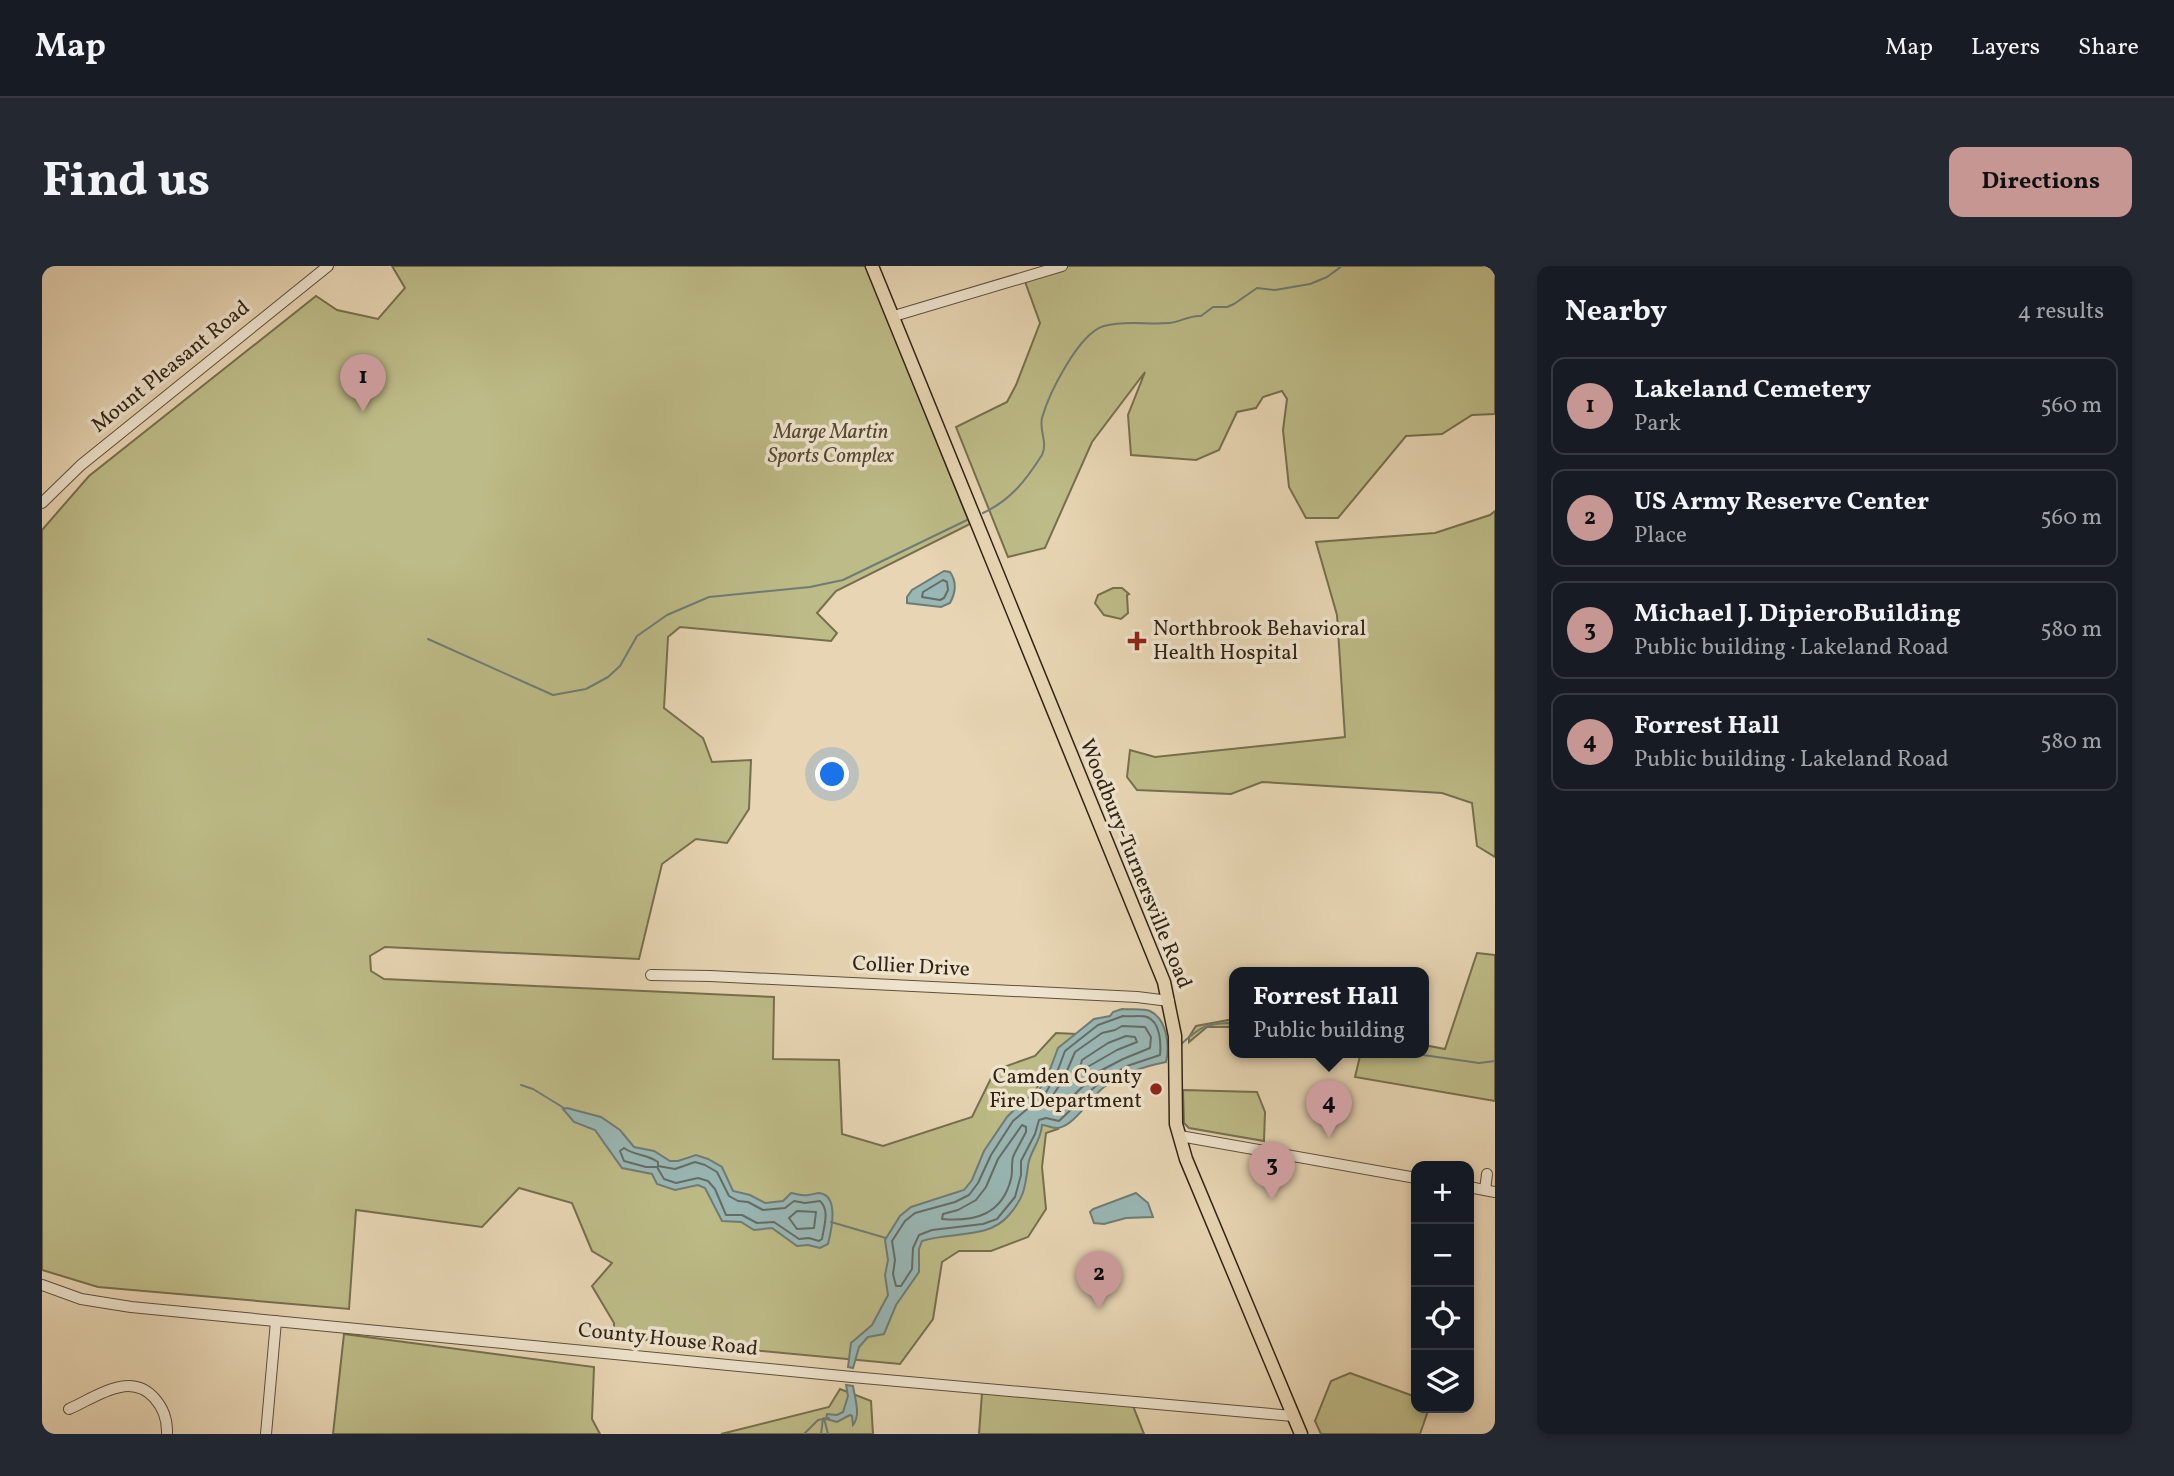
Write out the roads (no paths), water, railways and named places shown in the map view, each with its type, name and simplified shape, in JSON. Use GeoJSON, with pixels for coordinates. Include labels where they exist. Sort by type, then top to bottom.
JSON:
{"type":"FeatureCollection","features":[{"type":"Feature","properties":{"kind":"main road"},"geometry":{"type":"LineString","coordinates":[[873,266],[894,316]]}},
{"type":"Feature","properties":{"kind":"main road","name":"Woodbury-Turnersville Road"},"geometry":{"type":"LineString","coordinates":[[894,316],[1147,938],[1172,1016],[1176,1122],[1186,1159],[1301,1434]]}},
{"type":"Feature","properties":{"kind":"street","name":"Mount Pleasant Road"},"geometry":{"type":"LineString","coordinates":[[42,503],[81,465],[328,266]]}},
{"type":"Feature","properties":{"kind":"street"},"geometry":{"type":"LineString","coordinates":[[894,316],[1062,266]]}},
{"type":"Feature","properties":{"kind":"street","name":"Collier Drive"},"geometry":{"type":"LineString","coordinates":[[651,975],[1137,997],[1169,1001]]}},
{"type":"Feature","properties":{"kind":"street"},"geometry":{"type":"LineString","coordinates":[[1180,1136],[1411,1177]]}},
{"type":"Feature","properties":{"kind":"street"},"geometry":{"type":"LineString","coordinates":[[1487,1174],[1490,1191]]}},
{"type":"Feature","properties":{"kind":"street","name":"County House Road"},"geometry":{"type":"LineString","coordinates":[[42,1285],[81,1299],[105,1304],[852,1377],[1293,1416]]}},
{"type":"Feature","properties":{"kind":"street"},"geometry":{"type":"LineString","coordinates":[[266,1434],[276,1321]]}},
{"type":"Feature","properties":{"kind":"street"},"geometry":{"type":"LineString","coordinates":[[69,1409],[117,1387],[138,1388],[150,1394],[160,1404],[166,1417],[167,1434]]}},
{"type":"Feature","properties":{"kind":"water"},"geometry":{"type":"Polygon","coordinates":[[[944,571],[950,572],[955,583],[950,603],[941,607],[907,603],[907,597],[912,590],[944,571]]]}},
{"type":"Feature","properties":{"kind":"water"},"geometry":{"type":"Polygon","coordinates":[[[1122,1009],[1147,1010],[1156,1015],[1164,1026],[1168,1048],[1166,1062],[1134,1071],[1111,1082],[1064,1126],[1056,1128],[1042,1125],[1040,1137],[1029,1161],[1023,1192],[1014,1209],[1000,1223],[980,1232],[922,1241],[919,1249],[919,1272],[896,1305],[884,1334],[868,1337],[859,1347],[853,1368],[848,1367],[851,1343],[872,1325],[888,1295],[885,1240],[900,1216],[911,1207],[964,1190],[972,1180],[984,1151],[1007,1117],[1039,1090],[1058,1048],[1094,1019],[1110,1016],[1122,1009]]]}},
{"type":"Feature","properties":{"kind":"water"},"geometry":{"type":"Polygon","coordinates":[[[563,1109],[601,1117],[620,1130],[634,1147],[654,1151],[670,1161],[696,1155],[708,1159],[722,1167],[733,1191],[750,1195],[765,1203],[783,1201],[791,1193],[826,1195],[832,1207],[828,1244],[820,1248],[797,1246],[772,1228],[754,1230],[741,1222],[722,1221],[705,1188],[698,1185],[675,1190],[657,1184],[652,1174],[622,1168],[595,1130],[574,1122],[563,1109]]]}},
{"type":"Feature","properties":{"kind":"water"},"geometry":{"type":"Polygon","coordinates":[[[1136,1193],[1148,1203],[1153,1217],[1094,1223],[1090,1212],[1093,1209],[1136,1193]]]}},
{"type":"Feature","properties":{"kind":"water"},"geometry":{"type":"Polygon","coordinates":[[[846,1385],[853,1386],[856,1401],[857,1417],[853,1425],[850,1415],[837,1422],[826,1419],[827,1414],[837,1415],[843,1412],[848,1396],[846,1385]]]}},
{"type":"Feature","properties":{"kind":"waterway"},"geometry":{"type":"LineString","coordinates":[[983,513],[1017,489],[1042,455],[1042,418],[1051,394],[1066,365],[1094,331],[1112,324],[1169,323],[1201,316],[1213,307],[1234,304],[1257,288],[1275,290],[1310,284],[1327,277],[1342,266]]}},
{"type":"Feature","properties":{"kind":"waterway"},"geometry":{"type":"LineString","coordinates":[[428,639],[553,695],[586,689],[608,677],[620,666],[637,636],[667,615],[709,597],[810,587],[843,580],[967,520]]}},
{"type":"Feature","properties":{"kind":"waterway"},"geometry":{"type":"LineString","coordinates":[[1180,1045],[1204,1027],[1229,1023]]}},
{"type":"Feature","properties":{"kind":"waterway"},"geometry":{"type":"LineString","coordinates":[[1429,1056],[1479,1063],[1495,1061]]}},
{"type":"Feature","properties":{"kind":"waterway"},"geometry":{"type":"LineString","coordinates":[[521,1085],[533,1089],[564,1108]]}},
{"type":"Feature","properties":{"kind":"waterway"},"geometry":{"type":"LineString","coordinates":[[831,1222],[886,1238]]}},
{"type":"Feature","properties":{"kind":"waterway"},"geometry":{"type":"LineString","coordinates":[[824,1418],[828,1434]]}},
{"type":"Feature","properties":{"kind":"waterway"},"geometry":{"type":"LineString","coordinates":[[804,1434],[818,1420],[829,1418]]}},
{"type":"Feature","properties":{"kind":"waterway"},"geometry":{"type":"LineString","coordinates":[[821,1434],[823,1419]]}},
{"type":"Feature","properties":{"kind":"place","name":"Lakeland Cemetery"},"geometry":{"type":"Point","coordinates":[363,412]}},
{"type":"Feature","properties":{"kind":"place","name":"Northbrook Behavioral Health Hospital"},"geometry":{"type":"Point","coordinates":[1137,641]}},
{"type":"Feature","properties":{"kind":"place","name":"Camden County Fire Department"},"geometry":{"type":"Point","coordinates":[1156,1089]}},
{"type":"Feature","properties":{"kind":"place","name":"Forrest Hall"},"geometry":{"type":"Point","coordinates":[1329,1138]}},
{"type":"Feature","properties":{"kind":"place","name":"Michael J. DipieroBuilding"},"geometry":{"type":"Point","coordinates":[1272,1200]}},
{"type":"Feature","properties":{"kind":"place","name":"US Army Reserve Center"},"geometry":{"type":"Point","coordinates":[1099,1309]}},
{"type":"Feature","properties":{"kind":"park label","name":"Marge Martin Sports Complex"},"geometry":{"type":"Point","coordinates":[831,444]}}]}
